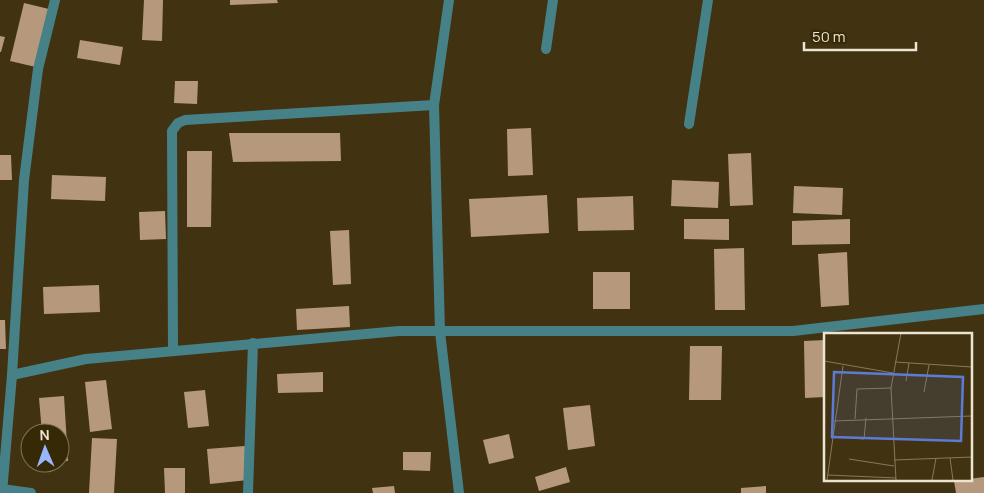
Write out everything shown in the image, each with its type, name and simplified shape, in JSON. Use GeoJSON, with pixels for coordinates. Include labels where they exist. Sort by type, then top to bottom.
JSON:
{"type":"FeatureCollection","features":[{"type":"Feature","properties":{"kind":"street"},"geometry":{"type":"LineString","coordinates":[[31,493],[2,491],[12,375],[24,180],[38,69],[55,0]]}},
{"type":"Feature","properties":{"kind":"street"},"geometry":{"type":"LineString","coordinates":[[449,0],[434,105],[440,332],[459,493]]}},
{"type":"Feature","properties":{"kind":"street"},"geometry":{"type":"LineString","coordinates":[[546,49],[553,0]]}},
{"type":"Feature","properties":{"kind":"street"},"geometry":{"type":"LineString","coordinates":[[689,124],[708,0]]}},
{"type":"Feature","properties":{"kind":"street"},"geometry":{"type":"LineString","coordinates":[[173,351],[172,131],[178,123],[185,120],[434,105]]}},
{"type":"Feature","properties":{"kind":"street"},"geometry":{"type":"LineString","coordinates":[[12,375],[86,359],[399,331],[792,332],[984,309]]}},
{"type":"Feature","properties":{"kind":"street"},"geometry":{"type":"LineString","coordinates":[[248,493],[253,343]]}},
{"type":"Feature","properties":{"kind":"building"},"geometry":{"type":"Polygon","coordinates":[[[144,0],[163,0],[162,41],[142,40],[144,0]]]}},
{"type":"Feature","properties":{"kind":"building"},"geometry":{"type":"Polygon","coordinates":[[[230,0],[277,0],[278,3],[230,5],[230,0]]]}},
{"type":"Feature","properties":{"kind":"building"},"geometry":{"type":"Polygon","coordinates":[[[24,3],[53,10],[40,68],[10,61],[24,3]]]}},
{"type":"Feature","properties":{"kind":"building"},"geometry":{"type":"Polygon","coordinates":[[[0,36],[5,37],[1,52],[0,52],[0,36]]]}},
{"type":"Feature","properties":{"kind":"building"},"geometry":{"type":"Polygon","coordinates":[[[80,40],[123,47],[120,65],[77,58],[80,40]]]}},
{"type":"Feature","properties":{"kind":"building"},"geometry":{"type":"Polygon","coordinates":[[[175,81],[198,81],[197,104],[174,103],[175,81]]]}},
{"type":"Feature","properties":{"kind":"building"},"geometry":{"type":"Polygon","coordinates":[[[531,128],[533,175],[508,176],[507,129],[531,128]]]}},
{"type":"Feature","properties":{"kind":"building"},"geometry":{"type":"Polygon","coordinates":[[[229,133],[340,133],[341,161],[233,162],[229,133]]]}},
{"type":"Feature","properties":{"kind":"building"},"geometry":{"type":"Polygon","coordinates":[[[187,151],[212,151],[211,227],[187,227],[187,151]]]}},
{"type":"Feature","properties":{"kind":"building"},"geometry":{"type":"Polygon","coordinates":[[[751,153],[753,205],[730,206],[728,154],[751,153]]]}},
{"type":"Feature","properties":{"kind":"building"},"geometry":{"type":"Polygon","coordinates":[[[0,155],[11,155],[12,180],[0,180],[0,155]]]}},
{"type":"Feature","properties":{"kind":"building"},"geometry":{"type":"Polygon","coordinates":[[[52,175],[106,177],[105,201],[51,199],[52,175]]]}},
{"type":"Feature","properties":{"kind":"building"},"geometry":{"type":"Polygon","coordinates":[[[672,180],[719,182],[718,208],[671,206],[672,180]]]}},
{"type":"Feature","properties":{"kind":"building"},"geometry":{"type":"Polygon","coordinates":[[[794,186],[843,188],[842,215],[793,213],[794,186]]]}},
{"type":"Feature","properties":{"kind":"building"},"geometry":{"type":"Polygon","coordinates":[[[547,195],[549,233],[471,237],[469,199],[547,195]]]}},
{"type":"Feature","properties":{"kind":"building"},"geometry":{"type":"Polygon","coordinates":[[[633,196],[634,230],[578,231],[577,198],[633,196]]]}},
{"type":"Feature","properties":{"kind":"building"},"geometry":{"type":"Polygon","coordinates":[[[165,211],[166,239],[140,240],[139,212],[165,211]]]}},
{"type":"Feature","properties":{"kind":"building"},"geometry":{"type":"Polygon","coordinates":[[[684,219],[729,219],[729,240],[684,239],[684,219]]]}},
{"type":"Feature","properties":{"kind":"building"},"geometry":{"type":"Polygon","coordinates":[[[850,219],[850,244],[792,245],[792,221],[850,219]]]}},
{"type":"Feature","properties":{"kind":"building"},"geometry":{"type":"Polygon","coordinates":[[[349,230],[351,284],[333,285],[330,231],[349,230]]]}},
{"type":"Feature","properties":{"kind":"building"},"geometry":{"type":"Polygon","coordinates":[[[744,248],[745,310],[715,310],[714,249],[744,248]]]}},
{"type":"Feature","properties":{"kind":"building"},"geometry":{"type":"Polygon","coordinates":[[[847,252],[849,305],[821,307],[818,254],[847,252]]]}},
{"type":"Feature","properties":{"kind":"building"},"geometry":{"type":"Polygon","coordinates":[[[593,272],[630,272],[630,309],[593,309],[593,272]]]}},
{"type":"Feature","properties":{"kind":"building"},"geometry":{"type":"Polygon","coordinates":[[[99,285],[100,312],[44,314],[43,287],[99,285]]]}},
{"type":"Feature","properties":{"kind":"building"},"geometry":{"type":"Polygon","coordinates":[[[349,306],[350,327],[297,330],[296,309],[349,306]]]}},
{"type":"Feature","properties":{"kind":"building"},"geometry":{"type":"Polygon","coordinates":[[[0,320],[5,320],[6,349],[0,349],[0,320]]]}},
{"type":"Feature","properties":{"kind":"building"},"geometry":{"type":"Polygon","coordinates":[[[824,340],[824,397],[805,398],[804,341],[824,340]]]}},
{"type":"Feature","properties":{"kind":"building"},"geometry":{"type":"Polygon","coordinates":[[[690,346],[722,346],[721,400],[689,400],[690,346]]]}},
{"type":"Feature","properties":{"kind":"building"},"geometry":{"type":"Polygon","coordinates":[[[323,372],[323,392],[278,393],[277,374],[323,372]]]}},
{"type":"Feature","properties":{"kind":"building"},"geometry":{"type":"Polygon","coordinates":[[[106,380],[112,429],[90,432],[85,382],[106,380]]]}},
{"type":"Feature","properties":{"kind":"building"},"geometry":{"type":"Polygon","coordinates":[[[205,390],[209,426],[188,428],[184,392],[205,390]]]}},
{"type":"Feature","properties":{"kind":"building"},"geometry":{"type":"Polygon","coordinates":[[[64,396],[66,423],[41,423],[39,398],[64,396]]]}},
{"type":"Feature","properties":{"kind":"building"},"geometry":{"type":"Polygon","coordinates":[[[590,405],[595,446],[568,450],[563,408],[590,405]]]}},
{"type":"Feature","properties":{"kind":"building"},"geometry":{"type":"Polygon","coordinates":[[[509,434],[514,458],[489,464],[483,440],[509,434]]]}},
{"type":"Feature","properties":{"kind":"building"},"geometry":{"type":"Polygon","coordinates":[[[92,438],[117,439],[114,493],[89,493],[92,438]]]}},
{"type":"Feature","properties":{"kind":"building"},"geometry":{"type":"Polygon","coordinates":[[[245,446],[248,480],[210,484],[207,449],[245,446]]]}},
{"type":"Feature","properties":{"kind":"building"},"geometry":{"type":"Polygon","coordinates":[[[403,452],[431,452],[430,471],[403,470],[403,452]]]}},
{"type":"Feature","properties":{"kind":"building"},"geometry":{"type":"Polygon","coordinates":[[[566,467],[570,482],[539,491],[535,477],[566,467]]]}},
{"type":"Feature","properties":{"kind":"building"},"geometry":{"type":"Polygon","coordinates":[[[164,468],[185,468],[185,493],[165,493],[164,468]]]}},
{"type":"Feature","properties":{"kind":"building"},"geometry":{"type":"Polygon","coordinates":[[[984,477],[984,493],[956,493],[954,481],[984,477]]]}},
{"type":"Feature","properties":{"kind":"building"},"geometry":{"type":"Polygon","coordinates":[[[394,486],[395,493],[373,493],[372,488],[394,486]]]}},
{"type":"Feature","properties":{"kind":"building"},"geometry":{"type":"Polygon","coordinates":[[[766,486],[766,493],[741,493],[741,488],[766,486]]]}}]}
